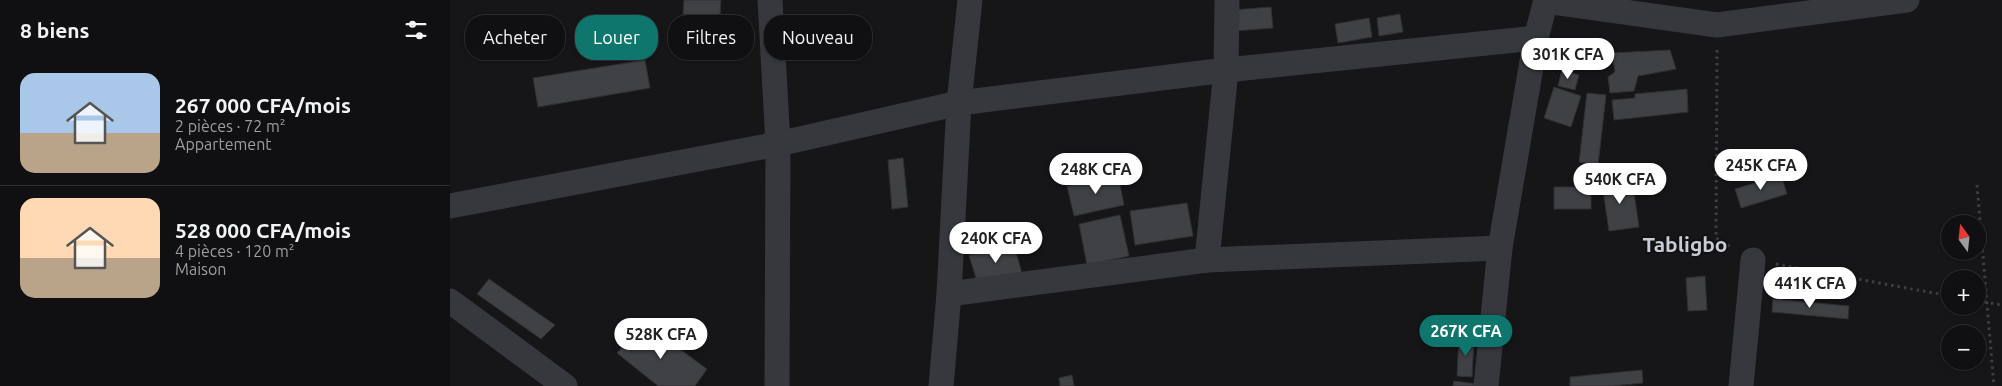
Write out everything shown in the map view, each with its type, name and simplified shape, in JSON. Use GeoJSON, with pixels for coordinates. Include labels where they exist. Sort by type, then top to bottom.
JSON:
{"type":"FeatureCollection","features":[{"type":"Feature","properties":{"kind":"street"},"geometry":{"type":"LineString","coordinates":[[770,0],[778,144],[777,386]]}},
{"type":"Feature","properties":{"kind":"street"},"geometry":{"type":"LineString","coordinates":[[941,386],[949,294],[959,103],[970,0]]}},
{"type":"Feature","properties":{"kind":"street"},"geometry":{"type":"LineString","coordinates":[[1207,260],[1226,70],[1227,0]]}},
{"type":"Feature","properties":{"kind":"street"},"geometry":{"type":"LineString","coordinates":[[1486,386],[1500,248],[1536,38],[1546,1],[1717,25],[1908,0]]}},
{"type":"Feature","properties":{"kind":"street"},"geometry":{"type":"LineString","coordinates":[[450,206],[778,144],[959,103],[1226,70],[1536,38]]}},
{"type":"Feature","properties":{"kind":"street"},"geometry":{"type":"LineString","coordinates":[[949,294],[1207,260],[1500,248]]}},
{"type":"Feature","properties":{"kind":"street"},"geometry":{"type":"LineString","coordinates":[[1741,386],[1753,260]]}},
{"type":"Feature","properties":{"kind":"street"},"geometry":{"type":"LineString","coordinates":[[450,301],[565,386]]}},
{"type":"Feature","properties":{"kind":"path"},"geometry":{"type":"LineString","coordinates":[[1717,25],[1716,238],[1753,260],[1941,294]]}},
{"type":"Feature","properties":{"kind":"path"},"geometry":{"type":"LineString","coordinates":[[1977,185],[1994,386]]}},
{"type":"Feature","properties":{"kind":"path"},"geometry":{"type":"LineString","coordinates":[[1988,303],[2002,305]]}},
{"type":"Feature","properties":{"kind":"building"},"geometry":{"type":"Polygon","coordinates":[[[684,0],[721,0],[720,15],[683,15],[684,0]]]}},
{"type":"Feature","properties":{"kind":"building"},"geometry":{"type":"Polygon","coordinates":[[[1271,7],[1273,28],[1234,31],[1233,10],[1271,7]]]}},
{"type":"Feature","properties":{"kind":"building"},"geometry":{"type":"Polygon","coordinates":[[[1400,14],[1403,32],[1379,36],[1377,18],[1400,14]]]}},
{"type":"Feature","properties":{"kind":"building"},"geometry":{"type":"Polygon","coordinates":[[[1369,18],[1372,37],[1338,43],[1335,24],[1369,18]]]}},
{"type":"Feature","properties":{"kind":"building"},"geometry":{"type":"Polygon","coordinates":[[[1670,50],[1676,69],[1638,76],[1634,91],[1610,93],[1608,77],[1615,72],[1612,53],[1670,50]]]}},
{"type":"Feature","properties":{"kind":"building"},"geometry":{"type":"Polygon","coordinates":[[[645,60],[650,88],[538,107],[533,78],[645,60]]]}},
{"type":"Feature","properties":{"kind":"building"},"geometry":{"type":"Polygon","coordinates":[[[1562,70],[1579,75],[1575,90],[1558,86],[1562,70]]]}},
{"type":"Feature","properties":{"kind":"building"},"geometry":{"type":"Polygon","coordinates":[[[1554,87],[1581,96],[1571,127],[1544,118],[1554,87]]]}},
{"type":"Feature","properties":{"kind":"building"},"geometry":{"type":"Polygon","coordinates":[[[1687,89],[1688,112],[1614,120],[1612,100],[1635,98],[1635,94],[1687,89]]]}},
{"type":"Feature","properties":{"kind":"building"},"geometry":{"type":"Polygon","coordinates":[[[1587,93],[1606,95],[1598,165],[1579,162],[1587,93]]]}},
{"type":"Feature","properties":{"kind":"building"},"geometry":{"type":"Polygon","coordinates":[[[903,158],[908,207],[892,209],[888,160],[903,158]]]}},
{"type":"Feature","properties":{"kind":"building"},"geometry":{"type":"Polygon","coordinates":[[[1118,175],[1124,205],[1074,216],[1067,186],[1118,175]]]}},
{"type":"Feature","properties":{"kind":"building"},"geometry":{"type":"Polygon","coordinates":[[[1781,175],[1787,194],[1741,208],[1735,189],[1781,175]]]}},
{"type":"Feature","properties":{"kind":"building"},"geometry":{"type":"Polygon","coordinates":[[[1632,179],[1639,227],[1609,231],[1602,183],[1632,179]]]}},
{"type":"Feature","properties":{"kind":"building"},"geometry":{"type":"Polygon","coordinates":[[[1554,187],[1591,187],[1591,209],[1554,209],[1554,187]]]}},
{"type":"Feature","properties":{"kind":"building"},"geometry":{"type":"Polygon","coordinates":[[[1187,203],[1193,236],[1135,245],[1130,211],[1187,203]]]}},
{"type":"Feature","properties":{"kind":"building"},"geometry":{"type":"Polygon","coordinates":[[[1120,215],[1129,256],[1087,265],[1079,224],[1120,215]]]}},
{"type":"Feature","properties":{"kind":"building"},"geometry":{"type":"Polygon","coordinates":[[[1013,242],[1022,273],[978,285],[969,255],[1013,242]]]}},
{"type":"Feature","properties":{"kind":"building"},"geometry":{"type":"Polygon","coordinates":[[[1705,276],[1707,310],[1688,311],[1686,278],[1705,276]]]}},
{"type":"Feature","properties":{"kind":"building"},"geometry":{"type":"Polygon","coordinates":[[[489,279],[555,325],[541,339],[477,294],[489,279]]]}},
{"type":"Feature","properties":{"kind":"building"},"geometry":{"type":"Polygon","coordinates":[[[1773,299],[1849,306],[1848,319],[1772,312],[1773,299]]]}},
{"type":"Feature","properties":{"kind":"building"},"geometry":{"type":"Polygon","coordinates":[[[644,323],[707,369],[695,386],[658,386],[617,353],[644,323]]]}},
{"type":"Feature","properties":{"kind":"building"},"geometry":{"type":"Polygon","coordinates":[[[1459,337],[1474,338],[1472,377],[1457,376],[1459,337]]]}},
{"type":"Feature","properties":{"kind":"building"},"geometry":{"type":"Polygon","coordinates":[[[1642,370],[1643,383],[1612,386],[1570,386],[1570,377],[1642,370]]]}},
{"type":"Feature","properties":{"kind":"building"},"geometry":{"type":"Polygon","coordinates":[[[1072,375],[1074,386],[1060,386],[1059,378],[1072,375]]]}},
{"type":"Feature","properties":{"kind":"building"},"geometry":{"type":"Polygon","coordinates":[[[1454,381],[1477,384],[1476,386],[1453,386],[1454,381]]]}},
{"type":"Feature","properties":{"kind":"district","name":"Tabligbo"},"geometry":{"type":"Point","coordinates":[1685,245]}}]}
